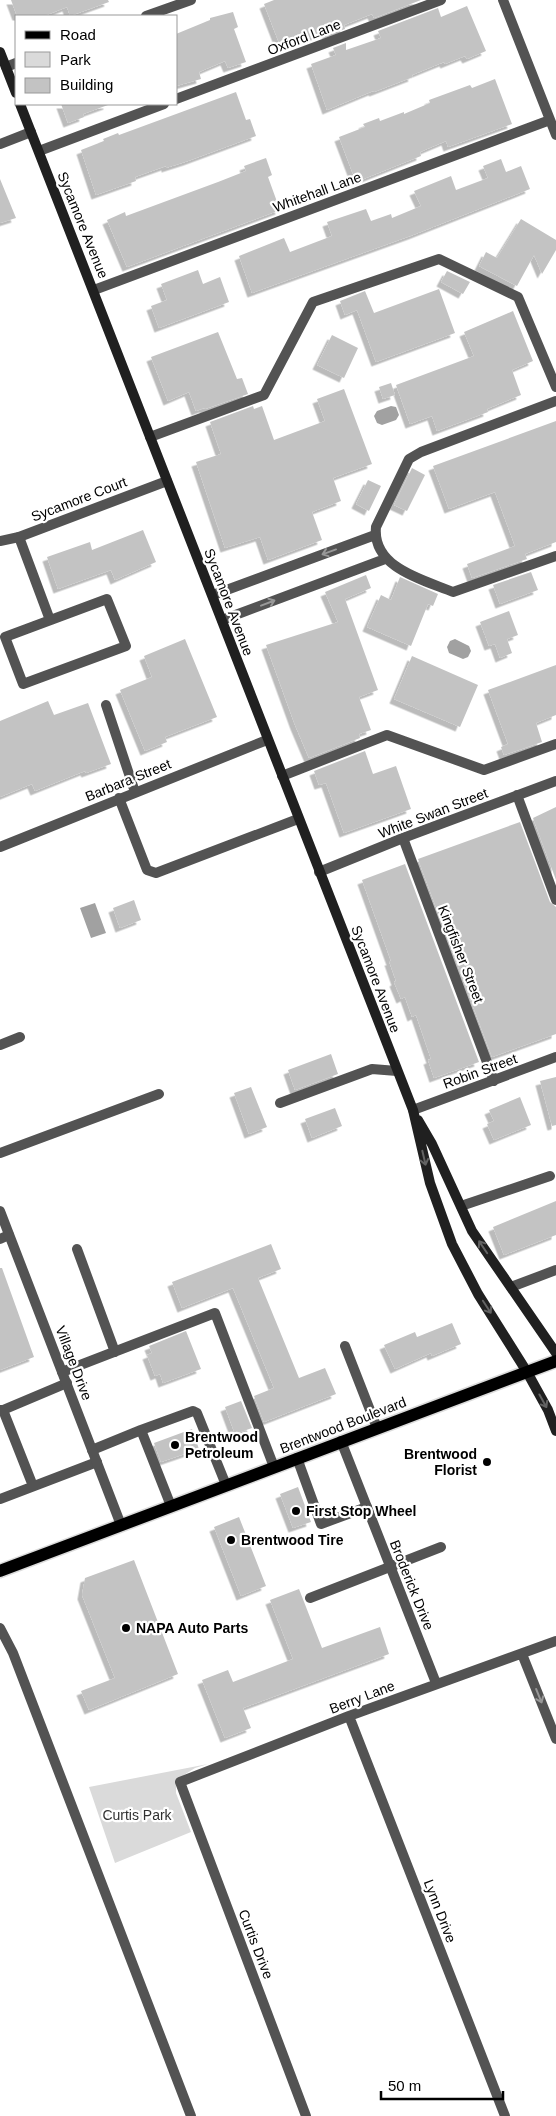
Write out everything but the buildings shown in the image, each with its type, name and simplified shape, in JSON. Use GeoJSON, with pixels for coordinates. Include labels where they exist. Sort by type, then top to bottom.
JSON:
{"type":"FeatureCollection","features":[{"type":"Feature","properties":{"kind":"main road","name":"Brentwood Boulevard"},"geometry":{"type":"LineString","coordinates":[[0,1571],[556,1361]]}},
{"type":"Feature","properties":{"kind":"street"},"geometry":{"type":"LineString","coordinates":[[149,15],[191,0]]}},
{"type":"Feature","properties":{"kind":"street","name":"Oxford Lane"},"geometry":{"type":"LineString","coordinates":[[178,98],[441,0]]}},
{"type":"Feature","properties":{"kind":"street"},"geometry":{"type":"LineString","coordinates":[[503,0],[556,135]]}},
{"type":"Feature","properties":{"kind":"street"},"geometry":{"type":"LineString","coordinates":[[0,52],[15,90]]}},
{"type":"Feature","properties":{"kind":"street"},"geometry":{"type":"LineString","coordinates":[[6,67],[15,63]]}},
{"type":"Feature","properties":{"kind":"street","name":"Sycamore Avenue"},"geometry":{"type":"LineString","coordinates":[[20,105],[413,1110],[432,1144],[472,1230],[556,1353]]}},
{"type":"Feature","properties":{"kind":"street"},"geometry":{"type":"LineString","coordinates":[[38,150],[161,105]]}},
{"type":"Feature","properties":{"kind":"street","name":"Whitehall Lane"},"geometry":{"type":"LineString","coordinates":[[94,290],[550,120]]}},
{"type":"Feature","properties":{"kind":"street"},"geometry":{"type":"LineString","coordinates":[[0,144],[31,132]]}},
{"type":"Feature","properties":{"kind":"street"},"geometry":{"type":"LineString","coordinates":[[150,438],[264,395],[313,302],[439,259],[518,296],[556,387]]}},
{"type":"Feature","properties":{"kind":"street"},"geometry":{"type":"LineString","coordinates":[[556,401],[421,452],[409,459],[376,527],[375,535],[385,559],[403,571],[453,592],[556,556]]}},
{"type":"Feature","properties":{"kind":"street","name":"Sycamore Court"},"geometry":{"type":"LineString","coordinates":[[0,541],[19,537],[167,481]]}},
{"type":"Feature","properties":{"kind":"street"},"geometry":{"type":"LineString","coordinates":[[213,596],[375,535]]}},
{"type":"Feature","properties":{"kind":"street"},"geometry":{"type":"LineString","coordinates":[[19,537],[50,620]]}},
{"type":"Feature","properties":{"kind":"street"},"geometry":{"type":"LineString","coordinates":[[222,620],[385,559]]}},
{"type":"Feature","properties":{"kind":"street"},"geometry":{"type":"LineString","coordinates":[[107,599],[126,646],[23,684],[5,637],[50,620],[107,599]]}},
{"type":"Feature","properties":{"kind":"street"},"geometry":{"type":"LineString","coordinates":[[106,705],[135,792]]}},
{"type":"Feature","properties":{"kind":"street"},"geometry":{"type":"LineString","coordinates":[[282,776],[387,735],[484,770],[556,744]]}},
{"type":"Feature","properties":{"kind":"street","name":"Barbara Street"},"geometry":{"type":"LineString","coordinates":[[0,847],[267,740]]}},
{"type":"Feature","properties":{"kind":"street","name":"White Swan Street"},"geometry":{"type":"LineString","coordinates":[[320,872],[403,838],[556,781]]}},
{"type":"Feature","properties":{"kind":"street"},"geometry":{"type":"LineString","coordinates":[[517,795],[556,900]]}},
{"type":"Feature","properties":{"kind":"street"},"geometry":{"type":"LineString","coordinates":[[119,798],[147,870],[156,873],[298,819]]}},
{"type":"Feature","properties":{"kind":"street","name":"Kingfisher Street"},"geometry":{"type":"LineString","coordinates":[[403,838],[494,1081]]}},
{"type":"Feature","properties":{"kind":"street"},"geometry":{"type":"LineString","coordinates":[[0,1045],[20,1037]]}},
{"type":"Feature","properties":{"kind":"street","name":"Robin Street"},"geometry":{"type":"LineString","coordinates":[[413,1110],[556,1057]]}},
{"type":"Feature","properties":{"kind":"street"},"geometry":{"type":"LineString","coordinates":[[280,1103],[372,1069],[397,1071]]}},
{"type":"Feature","properties":{"kind":"street"},"geometry":{"type":"LineString","coordinates":[[0,1153],[159,1094]]}},
{"type":"Feature","properties":{"kind":"street","name":"Sycamore Avenue"},"geometry":{"type":"LineString","coordinates":[[413,1110],[430,1183],[452,1244],[478,1294],[548,1410],[556,1431]]}},
{"type":"Feature","properties":{"kind":"street"},"geometry":{"type":"LineString","coordinates":[[461,1206],[550,1176]]}},
{"type":"Feature","properties":{"kind":"street","name":"Village Drive"},"geometry":{"type":"LineString","coordinates":[[0,1211],[5,1237],[67,1383],[122,1525]]}},
{"type":"Feature","properties":{"kind":"street"},"geometry":{"type":"LineString","coordinates":[[77,1250],[115,1352]]}},
{"type":"Feature","properties":{"kind":"street"},"geometry":{"type":"LineString","coordinates":[[511,1287],[556,1270]]}},
{"type":"Feature","properties":{"kind":"street"},"geometry":{"type":"LineString","coordinates":[[62,1372],[215,1313],[274,1467]]}},
{"type":"Feature","properties":{"kind":"street"},"geometry":{"type":"LineString","coordinates":[[345,1346],[376,1428]]}},
{"type":"Feature","properties":{"kind":"street"},"geometry":{"type":"LineString","coordinates":[[33,1486],[1,1410],[67,1383]]}},
{"type":"Feature","properties":{"kind":"street"},"geometry":{"type":"LineString","coordinates":[[92,1450],[193,1411],[197,1413],[226,1485]]}},
{"type":"Feature","properties":{"kind":"street"},"geometry":{"type":"LineString","coordinates":[[141,1430],[171,1506]]}},
{"type":"Feature","properties":{"kind":"street","name":"Broderick Drive"},"geometry":{"type":"LineString","coordinates":[[341,1441],[436,1684]]}},
{"type":"Feature","properties":{"kind":"street"},"geometry":{"type":"LineString","coordinates":[[297,1458],[320,1524],[367,1507]]}},
{"type":"Feature","properties":{"kind":"street"},"geometry":{"type":"LineString","coordinates":[[0,1499],[97,1462]]}},
{"type":"Feature","properties":{"kind":"street"},"geometry":{"type":"LineString","coordinates":[[310,1598],[442,1547]]}},
{"type":"Feature","properties":{"kind":"street"},"geometry":{"type":"LineString","coordinates":[[0,1628],[13,1654],[191,2116]]}},
{"type":"Feature","properties":{"kind":"street","name":"Berry Lane"},"geometry":{"type":"LineString","coordinates":[[180,1782],[349,1716],[556,1641]]}},
{"type":"Feature","properties":{"kind":"street"},"geometry":{"type":"LineString","coordinates":[[522,1654],[556,1739]]}},
{"type":"Feature","properties":{"kind":"street","name":"Lynn Drive"},"geometry":{"type":"LineString","coordinates":[[349,1716],[505,2116]]}},
{"type":"Feature","properties":{"kind":"street","name":"Curtis Drive"},"geometry":{"type":"LineString","coordinates":[[180,1782],[306,2116]]}},
{"type":"Feature","properties":{"kind":"green space","name":"Curtis Park"},"geometry":{"type":"Polygon","coordinates":[[[208,1764],[195,1768],[176,1780],[176,1793],[191,1832],[115,1863],[89,1787],[208,1764]]]}},
{"type":"Feature","properties":{"kind":"shaded area"},"geometry":{"type":"Polygon","coordinates":[[[391,406],[396,407],[399,415],[396,420],[382,425],[377,423],[374,416],[377,411],[391,406]]]}},
{"type":"Feature","properties":{"kind":"shaded area"},"geometry":{"type":"Polygon","coordinates":[[[455,639],[469,646],[471,651],[468,657],[463,659],[449,653],[447,647],[450,641],[455,639]]]}},
{"type":"Feature","properties":{"kind":"shaded area"},"geometry":{"type":"Polygon","coordinates":[[[95,903],[106,933],[91,938],[80,908],[95,903]]]}},
{"type":"Feature","properties":{"kind":"place","name":"Brentwood Petroleum"},"geometry":{"type":"Point","coordinates":[175,1445]}},
{"type":"Feature","properties":{"kind":"place","name":"Brentwood Florist"},"geometry":{"type":"Point","coordinates":[487,1462]}},
{"type":"Feature","properties":{"kind":"place","name":"First Stop Wheel"},"geometry":{"type":"Point","coordinates":[296,1511]}},
{"type":"Feature","properties":{"kind":"place","name":"Brentwood Tire"},"geometry":{"type":"Point","coordinates":[231,1540]}},
{"type":"Feature","properties":{"kind":"place","name":"NAPA Auto Parts"},"geometry":{"type":"Point","coordinates":[126,1628]}}]}
